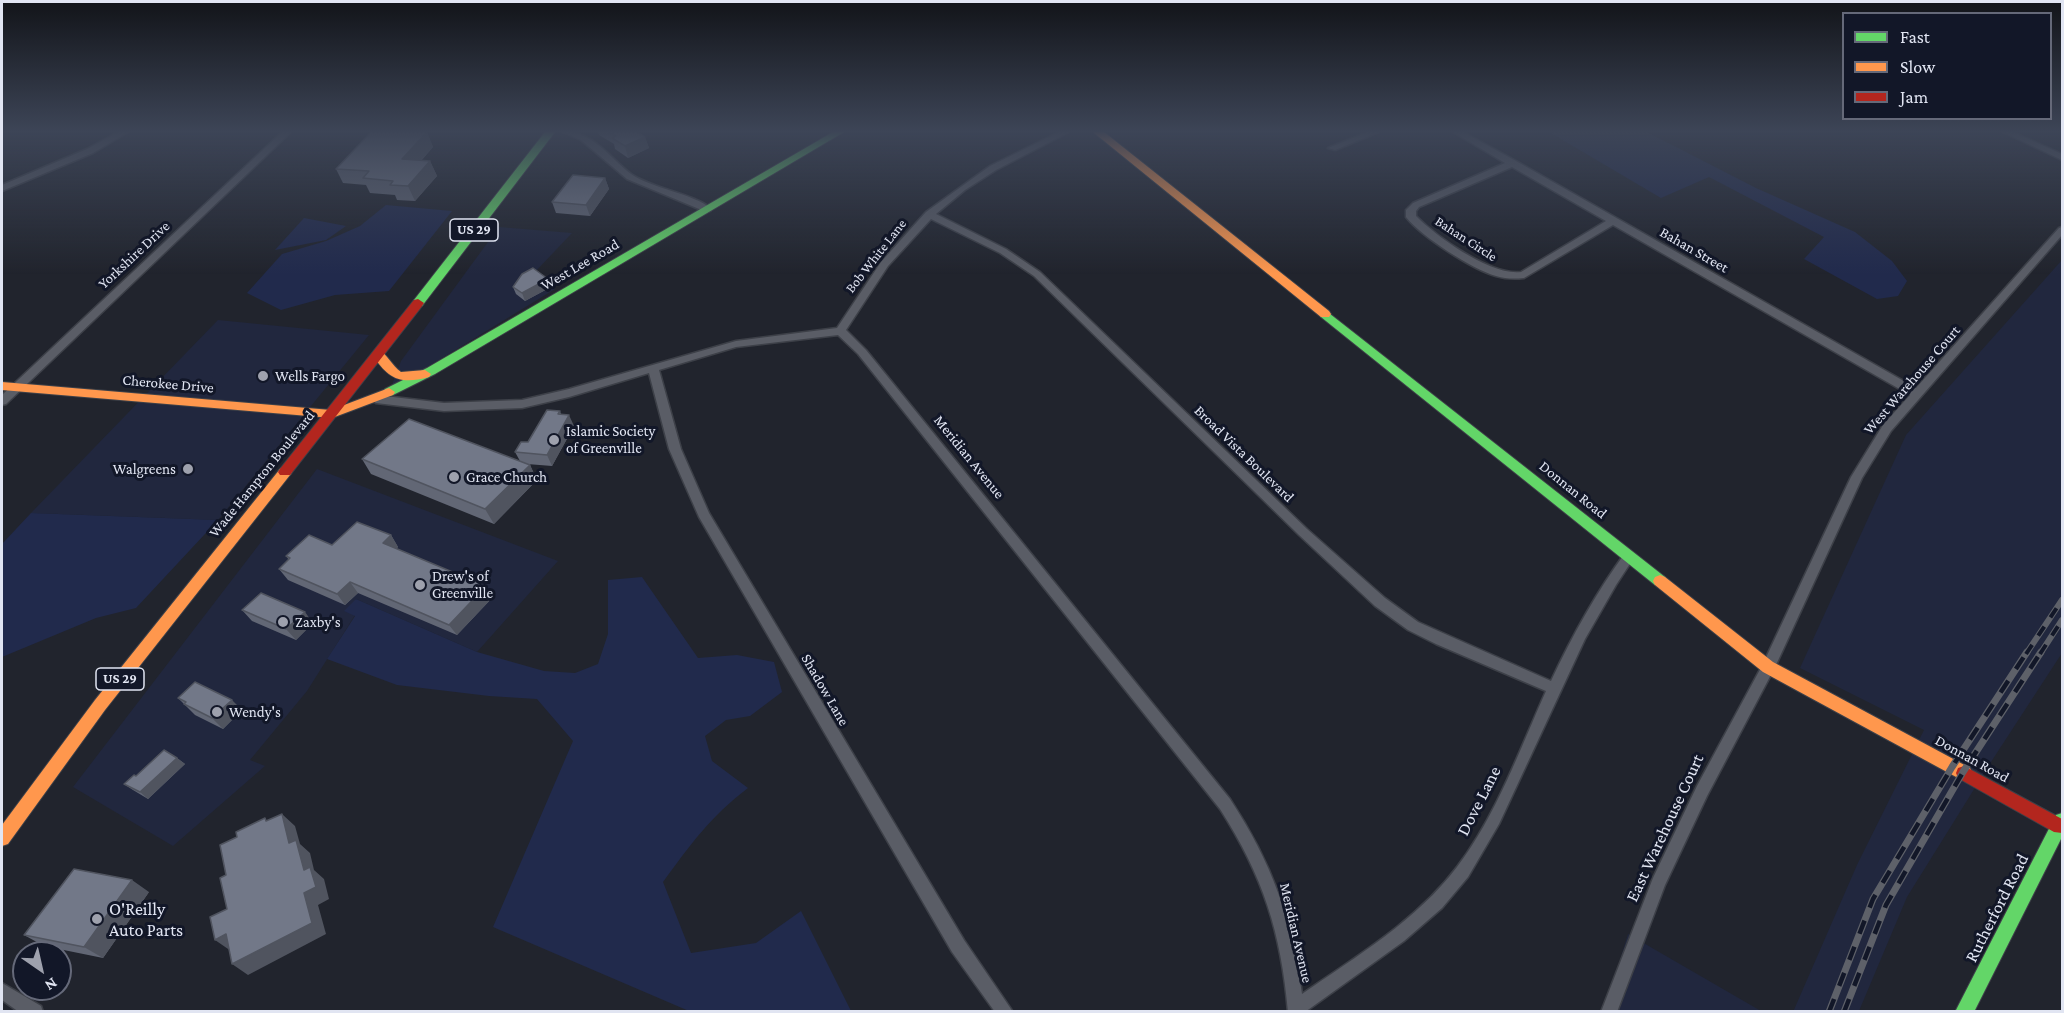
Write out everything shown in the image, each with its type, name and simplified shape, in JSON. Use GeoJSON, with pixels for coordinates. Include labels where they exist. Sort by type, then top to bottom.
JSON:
{"type":"FeatureCollection","features":[{"type":"Feature","properties":{"kind":"street"},"geometry":{"type":"LineString","coordinates":[[2,188],[23,179]]}},
{"type":"Feature","properties":{"kind":"street","name":"Yorkshire Drive"},"geometry":{"type":"LineString","coordinates":[[2,401],[237,179]]}},
{"type":"Feature","properties":{"kind":"street","name":"Wade Hampton Boulevard"},"geometry":{"type":"LineString","coordinates":[[2,838],[100,705],[332,414],[513,179]]}},
{"type":"Feature","properties":{"kind":"street"},"geometry":{"type":"LineString","coordinates":[[635,179],[707,209]]}},
{"type":"Feature","properties":{"kind":"street","name":"West Lee Road"},"geometry":{"type":"LineString","coordinates":[[332,414],[376,399],[424,374],[758,179]]}},
{"type":"Feature","properties":{"kind":"street","name":"Bob White Lane"},"geometry":{"type":"LineString","coordinates":[[840,331],[901,242],[929,214],[973,179]]}},
{"type":"Feature","properties":{"kind":"street","name":"Donnan Road"},"geometry":{"type":"LineString","coordinates":[[1157,179],[1768,667],[2061,824]]}},
{"type":"Feature","properties":{"kind":"street","name":"Bahan Circle"},"geometry":{"type":"LineString","coordinates":[[1475,179],[1416,205],[1411,210],[1411,217],[1485,268],[1509,277],[1524,275],[1613,221]]}},
{"type":"Feature","properties":{"kind":"street","name":"Bahan Street"},"geometry":{"type":"LineString","coordinates":[[1541,179],[1917,394]]}},
{"type":"Feature","properties":{"kind":"street","name":"Broad Vista Boulevard"},"geometry":{"type":"LineString","coordinates":[[929,214],[1003,251],[1037,274],[1303,531],[1380,602],[1413,626],[1441,640],[1556,689]]}},
{"type":"Feature","properties":{"kind":"street","name":"West Warehouse Court"},"geometry":{"type":"LineString","coordinates":[[1768,667],[1817,558],[1865,461],[1887,428],[2062,230]]}},
{"type":"Feature","properties":{"kind":"street"},"geometry":{"type":"LineString","coordinates":[[376,399],[444,407],[522,404],[569,393],[736,344],[840,331]]}},
{"type":"Feature","properties":{"kind":"street","name":"Meridian Avenue"},"geometry":{"type":"LineString","coordinates":[[840,331],[862,352],[1005,527],[1226,804],[1251,845],[1269,886],[1284,942],[1296,1010]]}},
{"type":"Feature","properties":{"kind":"street"},"geometry":{"type":"LineString","coordinates":[[378,354],[392,376],[399,379],[424,374]]}},
{"type":"Feature","properties":{"kind":"street","name":"Shadow Lane"},"geometry":{"type":"LineString","coordinates":[[653,368],[675,449],[703,514],[958,946],[1005,1011]]}},
{"type":"Feature","properties":{"kind":"street","name":"Cherokee Drive"},"geometry":{"type":"LineString","coordinates":[[2,386],[332,414]]}},
{"type":"Feature","properties":{"kind":"street","name":"Dove Lane"},"geometry":{"type":"LineString","coordinates":[[1296,1010],[1383,948],[1431,908],[1454,884],[1492,824],[1599,601],[1629,556]]}},
{"type":"Feature","properties":{"kind":"street","name":"East Warehouse Court"},"geometry":{"type":"LineString","coordinates":[[1609,1011],[1658,883],[1702,791],[1768,667]]}},
{"type":"Feature","properties":{"kind":"street","name":"Rutherford Road"},"geometry":{"type":"LineString","coordinates":[[1964,1011],[2061,824]]}},
{"type":"Feature","properties":{"kind":"street"},"geometry":{"type":"LineString","coordinates":[[2,991],[35,1011]]}},
{"type":"Feature","properties":{"kind":"shaded area"},"geometry":{"type":"Polygon","coordinates":[[[1629,179],[1704,179],[1661,198],[1629,179]]]}},
{"type":"Feature","properties":{"kind":"shaded area"},"geometry":{"type":"Polygon","coordinates":[[[1713,179],[1739,179],[1855,232],[1892,261],[1907,281],[1898,296],[1877,299],[1804,259],[1824,237],[1713,179]]]}},
{"type":"Feature","properties":{"kind":"shaded area"},"geometry":{"type":"Polygon","coordinates":[[[386,205],[452,211],[389,291],[335,295],[281,310],[247,293],[282,254],[326,241],[360,226],[386,205]]]}},
{"type":"Feature","properties":{"kind":"shaded area"},"geometry":{"type":"Polygon","coordinates":[[[304,218],[346,226],[326,240],[275,250],[304,218]]]}},
{"type":"Feature","properties":{"kind":"shaded area"},"geometry":{"type":"Polygon","coordinates":[[[499,227],[572,233],[535,272],[555,289],[390,390],[401,361],[499,227]]]}},
{"type":"Feature","properties":{"kind":"shaded area"},"geometry":{"type":"Polygon","coordinates":[[[2062,260],[2062,653],[1907,897],[1859,1011],[1793,1012],[1857,865],[1924,730],[1800,668],[1906,435],[2062,260]]]}},
{"type":"Feature","properties":{"kind":"shaded area"},"geometry":{"type":"Polygon","coordinates":[[[218,320],[369,335],[218,520],[31,513],[218,320]]]}},
{"type":"Feature","properties":{"kind":"shaded area"},"geometry":{"type":"Polygon","coordinates":[[[317,469],[558,561],[477,652],[356,599],[355,615],[307,691],[250,760],[265,766],[173,846],[73,787],[317,469]]]}},
{"type":"Feature","properties":{"kind":"shaded area"},"geometry":{"type":"Polygon","coordinates":[[[31,513],[218,520],[136,608],[96,618],[2,657],[2,544],[31,513]]]}},
{"type":"Feature","properties":{"kind":"shaded area"},"geometry":{"type":"Polygon","coordinates":[[[642,577],[698,658],[737,655],[774,662],[782,692],[750,716],[726,720],[705,736],[712,761],[748,788],[712,820],[663,882],[691,953],[756,943],[801,911],[851,1011],[689,1011],[493,927],[573,741],[537,699],[397,685],[327,659],[355,616],[344,611],[356,599],[477,652],[544,671],[575,673],[598,664],[608,634],[608,580],[642,577]]]}},
{"type":"Feature","properties":{"kind":"shaded area"},"geometry":{"type":"Polygon","coordinates":[[[1628,934],[1761,1011],[1604,1012],[1628,934]]]}},
{"type":"Feature","properties":{"kind":"building"},"geometry":{"type":"Polygon","coordinates":[[[376,179],[414,179],[408,186],[390,185],[393,181],[376,179]]]}},
{"type":"Feature","properties":{"kind":"building"},"geometry":{"type":"Polygon","coordinates":[[[570,179],[604,179],[586,205],[552,202],[570,179]]]}},
{"type":"Feature","properties":{"kind":"building"},"geometry":{"type":"Polygon","coordinates":[[[533,268],[548,279],[522,293],[513,287],[522,274],[533,268]]]}},
{"type":"Feature","properties":{"kind":"building"},"geometry":{"type":"Polygon","coordinates":[[[547,410],[560,411],[558,414],[569,415],[547,455],[515,452],[521,442],[528,442],[547,410]]]}},
{"type":"Feature","properties":{"kind":"building","name":"Grace Church"},"geometry":{"type":"Polygon","coordinates":[[[409,419],[530,465],[485,509],[362,459],[409,419]]]}},
{"type":"Feature","properties":{"kind":"building","name":"Drew's of Greenville"},"geometry":{"type":"Polygon","coordinates":[[[357,522],[391,535],[383,543],[486,586],[449,625],[350,582],[337,594],[279,569],[290,558],[286,556],[309,535],[332,545],[357,522]]]}},
{"type":"Feature","properties":{"kind":"building"},"geometry":{"type":"Polygon","coordinates":[[[261,593],[305,612],[286,629],[242,610],[261,593]]]}},
{"type":"Feature","properties":{"kind":"building"},"geometry":{"type":"Polygon","coordinates":[[[195,682],[232,700],[212,718],[184,704],[186,702],[178,698],[195,682]]]}},
{"type":"Feature","properties":{"kind":"building"},"geometry":{"type":"Polygon","coordinates":[[[164,750],[177,758],[140,792],[124,784],[134,775],[136,776],[164,750]]]}},
{"type":"Feature","properties":{"kind":"building"},"geometry":{"type":"Polygon","coordinates":[[[282,814],[289,843],[296,840],[304,870],[310,867],[316,887],[304,893],[312,923],[232,964],[226,934],[215,940],[210,917],[227,909],[220,878],[226,875],[220,845],[237,837],[236,832],[265,818],[266,821],[282,814]]]}},
{"type":"Feature","properties":{"kind":"building"},"geometry":{"type":"Polygon","coordinates":[[[74,869],[132,880],[84,947],[72,945],[72,941],[54,941],[24,935],[74,869]]]}},
{"type":"Feature","properties":{"kind":"railway"},"geometry":{"type":"LineString","coordinates":[[2026,654],[2062,600]]}},
{"type":"Feature","properties":{"kind":"railway"},"geometry":{"type":"LineString","coordinates":[[2040,654],[2062,620]]}},
{"type":"Feature","properties":{"kind":"railway"},"geometry":{"type":"LineString","coordinates":[[1829,1012],[1873,899],[1952,767],[2027,652]]}},
{"type":"Feature","properties":{"kind":"railway"},"geometry":{"type":"LineString","coordinates":[[1844,1012],[1886,905],[1963,772],[2041,652]]}},
{"type":"Feature","properties":{"kind":"traffic: fast"},"geometry":{"type":"LineString","coordinates":[[418,303],[514,179]]}},
{"type":"Feature","properties":{"kind":"traffic: fast"},"geometry":{"type":"LineString","coordinates":[[389,392],[431,371],[758,179]]}},
{"type":"Feature","properties":{"kind":"traffic: fast"},"geometry":{"type":"LineString","coordinates":[[1325,314],[1660,581]]}},
{"type":"Feature","properties":{"kind":"traffic: fast"},"geometry":{"type":"LineString","coordinates":[[1964,1012],[2062,821]]}},
{"type":"Feature","properties":{"kind":"traffic: slow"},"geometry":{"type":"LineString","coordinates":[[1157,179],[1325,314]]}},
{"type":"Feature","properties":{"kind":"traffic: slow"},"geometry":{"type":"LineString","coordinates":[[378,354],[388,368],[397,375],[425,374]]}},
{"type":"Feature","properties":{"kind":"traffic: slow"},"geometry":{"type":"LineString","coordinates":[[2,386],[332,414],[389,392]]}},
{"type":"Feature","properties":{"kind":"traffic: slow"},"geometry":{"type":"LineString","coordinates":[[2,838],[100,705],[285,472]]}},
{"type":"Feature","properties":{"kind":"traffic: slow"},"geometry":{"type":"LineString","coordinates":[[1660,581],[1768,667],[1964,773]]}},
{"type":"Feature","properties":{"kind":"traffic: jam"},"geometry":{"type":"LineString","coordinates":[[285,472],[418,303]]}},
{"type":"Feature","properties":{"kind":"traffic: jam"},"geometry":{"type":"LineString","coordinates":[[1964,773],[2060,826]]}},
{"type":"Feature","properties":{"kind":"place","name":"Wells Fargo"},"geometry":{"type":"Point","coordinates":[263,376]}},
{"type":"Feature","properties":{"kind":"place","name":"Islamic Society of Greenville"},"geometry":{"type":"Point","coordinates":[554,440]}},
{"type":"Feature","properties":{"kind":"place","name":"Walgreens"},"geometry":{"type":"Point","coordinates":[188,469]}},
{"type":"Feature","properties":{"kind":"place","name":"Grace Church"},"geometry":{"type":"Point","coordinates":[454,477]}},
{"type":"Feature","properties":{"kind":"place","name":"Drew's of Greenville"},"geometry":{"type":"Point","coordinates":[420,585]}},
{"type":"Feature","properties":{"kind":"place","name":"Zaxby's"},"geometry":{"type":"Point","coordinates":[283,622]}},
{"type":"Feature","properties":{"kind":"place","name":"Wendy's"},"geometry":{"type":"Point","coordinates":[217,712]}},
{"type":"Feature","properties":{"kind":"place","name":"O'Reilly Auto Parts"},"geometry":{"type":"Point","coordinates":[97,919]}}]}
